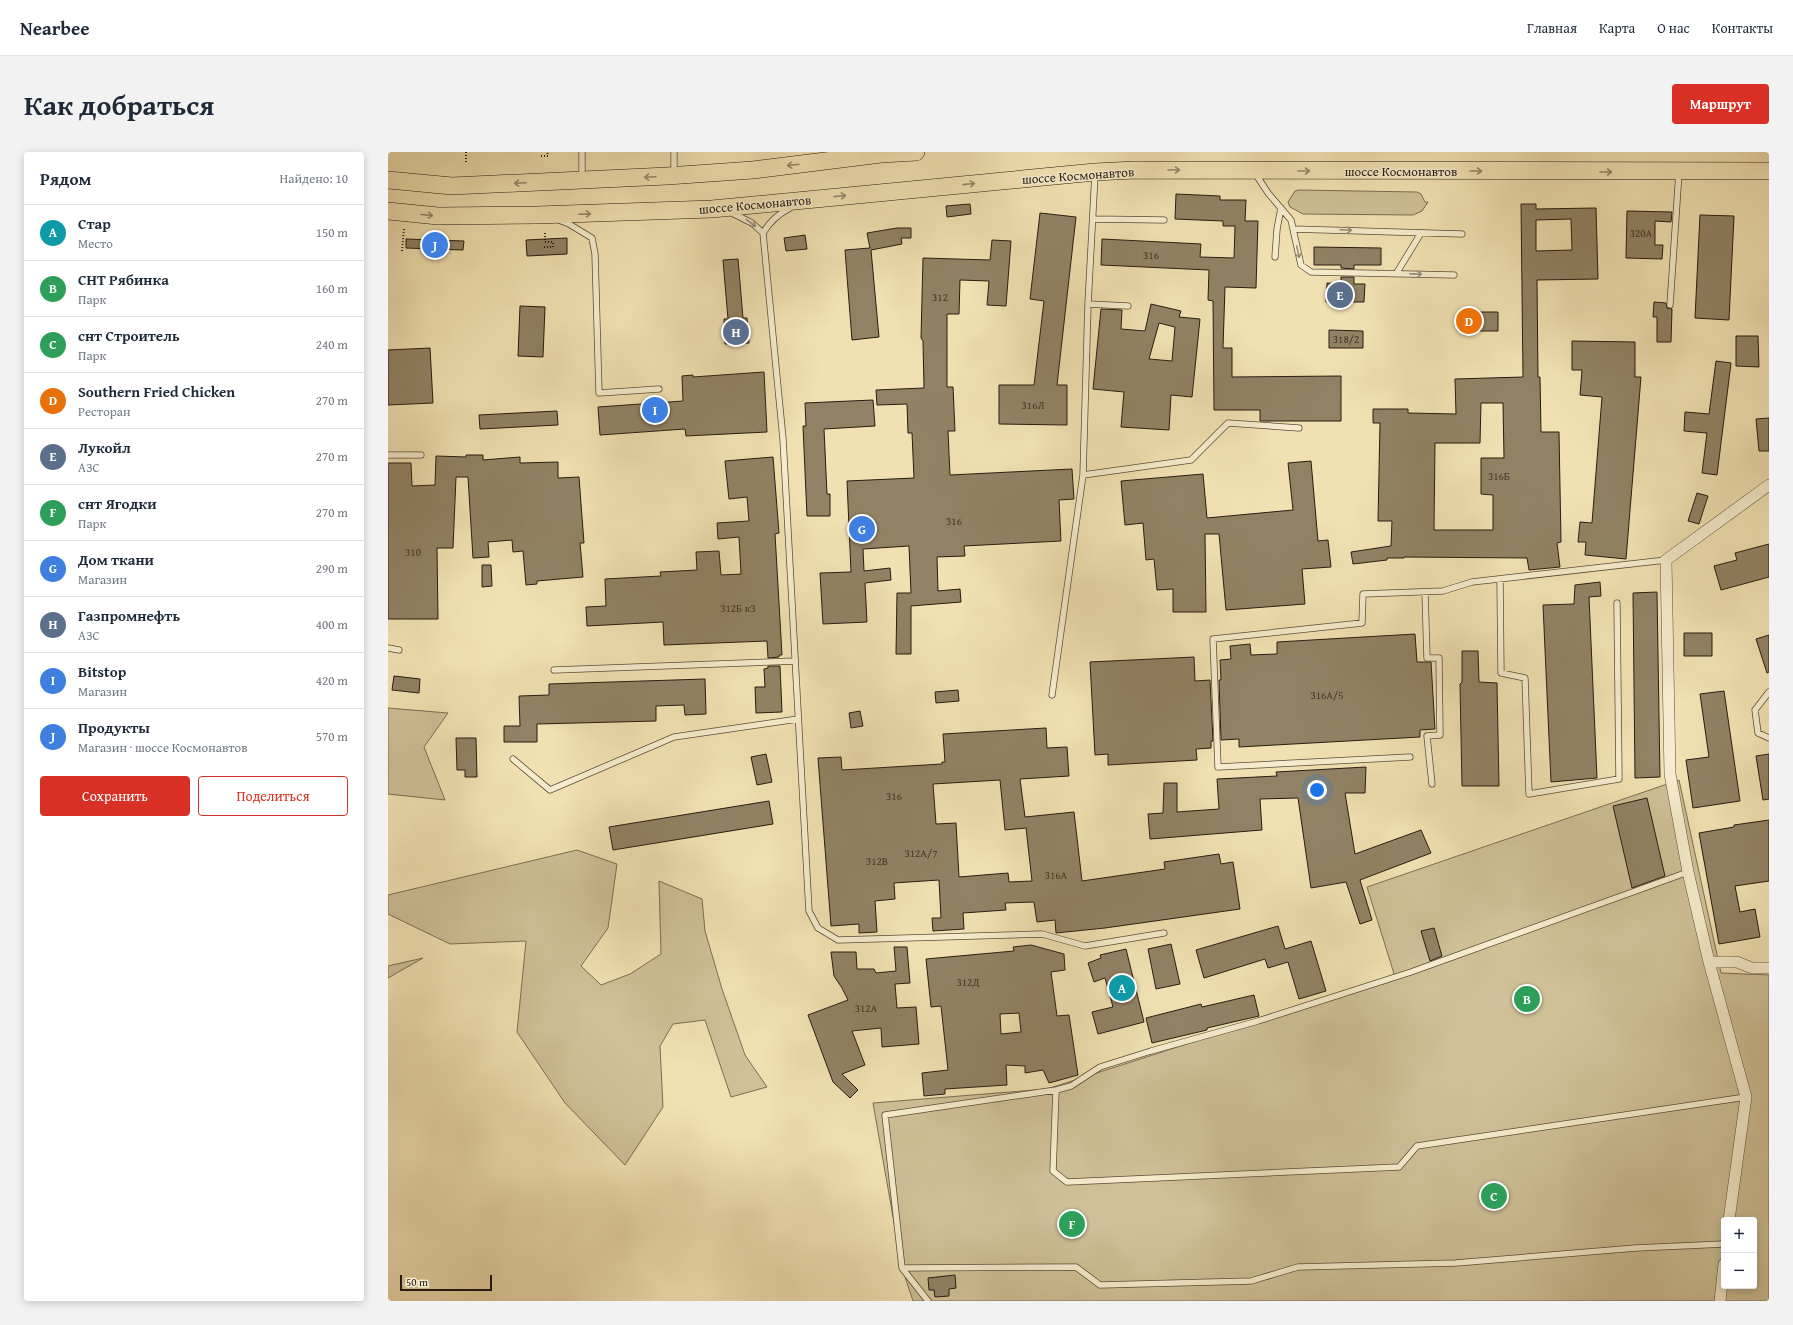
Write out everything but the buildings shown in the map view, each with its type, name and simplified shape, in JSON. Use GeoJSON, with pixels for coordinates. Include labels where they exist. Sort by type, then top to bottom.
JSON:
{"type":"FeatureCollection","features":[{"type":"Feature","properties":{"kind":"main road"},"geometry":{"type":"LineString","coordinates":[[388,180],[452,186],[582,180],[753,170],[881,153],[916,152]]}},
{"type":"Feature","properties":{"kind":"main road","name":"шоссе Космонавтов"},"geometry":{"type":"LineString","coordinates":[[388,211],[438,216],[537,215],[712,209],[1095,172],[1135,170],[1769,171]]}},
{"type":"Feature","properties":{"kind":"street"},"geometry":{"type":"LineString","coordinates":[[1729,1217],[1746,1097],[1709,962],[1688,872],[1670,774],[1666,560],[1769,485]]}},
{"type":"Feature","properties":{"kind":"street"},"geometry":{"type":"LineString","coordinates":[[1709,962],[1737,962],[1752,968],[1769,968]]}},
{"type":"Feature","properties":{"kind":"street"},"geometry":{"type":"LineString","coordinates":[[1720,1301],[1721,1289]]}},
{"type":"Feature","properties":{"kind":"lane"},"geometry":{"type":"LineString","coordinates":[[582,152],[582,180]]}},
{"type":"Feature","properties":{"kind":"lane"},"geometry":{"type":"LineString","coordinates":[[674,152],[674,175]]}},
{"type":"Feature","properties":{"kind":"lane"},"geometry":{"type":"LineString","coordinates":[[1254,171],[1268,193],[1291,220],[1301,265],[1311,272],[1454,274]]}},
{"type":"Feature","properties":{"kind":"lane"},"geometry":{"type":"LineString","coordinates":[[1052,695],[1083,475],[1088,304],[1094,219],[1095,172]]}},
{"type":"Feature","properties":{"kind":"lane"},"geometry":{"type":"LineString","coordinates":[[1670,306],[1679,172]]}},
{"type":"Feature","properties":{"kind":"lane"},"geometry":{"type":"LineString","coordinates":[[812,199],[780,213],[770,222],[763,233],[783,438],[809,911],[818,928],[838,940],[1042,934],[1085,946],[1164,933]]}},
{"type":"Feature","properties":{"kind":"lane"},"geometry":{"type":"LineString","coordinates":[[1275,257],[1277,229],[1281,208]]}},
{"type":"Feature","properties":{"kind":"lane"},"geometry":{"type":"LineString","coordinates":[[712,209],[726,211],[740,216],[752,223],[763,233]]}},
{"type":"Feature","properties":{"kind":"lane"},"geometry":{"type":"LineString","coordinates":[[537,215],[569,224],[592,238],[595,254],[599,393],[659,389]]}},
{"type":"Feature","properties":{"kind":"lane"},"geometry":{"type":"LineString","coordinates":[[1094,219],[1164,220]]}},
{"type":"Feature","properties":{"kind":"lane"},"geometry":{"type":"LineString","coordinates":[[1293,228],[1462,234]]}},
{"type":"Feature","properties":{"kind":"lane"},"geometry":{"type":"LineString","coordinates":[[1396,274],[1421,233]]}},
{"type":"Feature","properties":{"kind":"lane"},"geometry":{"type":"LineString","coordinates":[[1088,304],[1128,306]]}},
{"type":"Feature","properties":{"kind":"lane"},"geometry":{"type":"LineString","coordinates":[[1083,475],[1191,460],[1228,423],[1299,428]]}},
{"type":"Feature","properties":{"kind":"lane"},"geometry":{"type":"LineString","coordinates":[[388,455],[421,455]]}},
{"type":"Feature","properties":{"kind":"lane"},"geometry":{"type":"LineString","coordinates":[[1410,757],[1218,767],[1213,639],[1362,623],[1363,594],[1443,591],[1472,582],[1666,560]]}},
{"type":"Feature","properties":{"kind":"lane"},"geometry":{"type":"LineString","coordinates":[[1500,579],[1501,673],[1525,678],[1529,794],[1619,779],[1617,603]]}},
{"type":"Feature","properties":{"kind":"lane"},"geometry":{"type":"LineString","coordinates":[[1425,592],[1427,658],[1438,658],[1440,735],[1427,736],[1432,784]]}},
{"type":"Feature","properties":{"kind":"lane"},"geometry":{"type":"LineString","coordinates":[[388,648],[399,650]]}},
{"type":"Feature","properties":{"kind":"lane"},"geometry":{"type":"LineString","coordinates":[[554,670],[795,661]]}},
{"type":"Feature","properties":{"kind":"lane"},"geometry":{"type":"LineString","coordinates":[[1769,692],[1755,710],[1758,733],[1769,738]]}},
{"type":"Feature","properties":{"kind":"lane"},"geometry":{"type":"LineString","coordinates":[[513,759],[550,790],[674,737],[798,719]]}},
{"type":"Feature","properties":{"kind":"lane"},"geometry":{"type":"LineString","coordinates":[[928,1301],[902,1268],[885,1114],[1056,1090],[1071,1086],[1100,1067],[1258,1021],[1411,972],[1688,872]]}},
{"type":"Feature","properties":{"kind":"lane"},"geometry":{"type":"LineString","coordinates":[[1056,1090],[1053,1171],[1067,1182],[1399,1167],[1417,1146],[1746,1097]]}},
{"type":"Feature","properties":{"kind":"lane"},"geometry":{"type":"LineString","coordinates":[[902,1268],[1076,1267],[1100,1285],[1251,1281],[1298,1267],[1456,1263],[1636,1248],[1721,1244]]}},
{"type":"Feature","properties":{"kind":"path"},"geometry":{"type":"LineString","coordinates":[[466,152],[466,162]]}},
{"type":"Feature","properties":{"kind":"path"},"geometry":{"type":"LineString","coordinates":[[541,156],[548,156],[547,152]]}},
{"type":"Feature","properties":{"kind":"path"},"geometry":{"type":"LineString","coordinates":[[402,251],[404,229]]}},
{"type":"Feature","properties":{"kind":"path"},"geometry":{"type":"LineString","coordinates":[[544,247],[553,247],[553,242],[545,242],[545,231]]}},
{"type":"Feature","properties":{"kind":"shaded area"},"geometry":{"type":"Polygon","coordinates":[[[1295,191],[1417,192],[1421,194],[1425,202],[1428,202],[1422,211],[1413,215],[1303,214],[1290,207],[1288,202],[1295,191]]]}},
{"type":"Feature","properties":{"kind":"shaded area"},"geometry":{"type":"Polygon","coordinates":[[[388,708],[448,713],[424,747],[445,800],[388,794],[388,708]]]}},
{"type":"Feature","properties":{"kind":"shaded area"},"geometry":{"type":"Polygon","coordinates":[[[1679,780],[1721,973],[1769,975],[1769,1301],[913,1301],[902,1268],[873,1103],[1047,1089],[1395,977],[1367,887],[1679,780]]]}},
{"type":"Feature","properties":{"kind":"shaded area"},"geometry":{"type":"Polygon","coordinates":[[[577,850],[617,864],[608,928],[581,966],[601,985],[630,974],[661,954],[659,881],[702,899],[705,931],[722,989],[745,1055],[767,1087],[731,1097],[705,1020],[673,1024],[660,1046],[663,1107],[625,1165],[565,1103],[517,1032],[526,941],[450,944],[388,914],[388,895],[577,850]]]}},
{"type":"Feature","properties":{"kind":"shaded area"},"geometry":{"type":"Polygon","coordinates":[[[423,958],[388,978],[388,966],[423,958]]]}},
{"type":"Feature","properties":{"kind":"place","name":"Продукты"},"geometry":{"type":"Point","coordinates":[435,245]}},
{"type":"Feature","properties":{"kind":"place","name":"Лукойл"},"geometry":{"type":"Point","coordinates":[1340,295]}},
{"type":"Feature","properties":{"kind":"place","name":"Southern Fried Chicken"},"geometry":{"type":"Point","coordinates":[1469,321]}},
{"type":"Feature","properties":{"kind":"place","name":"Газпромнефть"},"geometry":{"type":"Point","coordinates":[736,332]}},
{"type":"Feature","properties":{"kind":"place","name":"Bitstop"},"geometry":{"type":"Point","coordinates":[655,410]}},
{"type":"Feature","properties":{"kind":"place","name":"Дом ткани"},"geometry":{"type":"Point","coordinates":[862,529]}},
{"type":"Feature","properties":{"kind":"place","name":"Стар"},"geometry":{"type":"Point","coordinates":[1122,988]}},
{"type":"Feature","properties":{"kind":"place","name":"СНТ Рябинка"},"geometry":{"type":"Point","coordinates":[1527,999]}},
{"type":"Feature","properties":{"kind":"place","name":"снт Строитель"},"geometry":{"type":"Point","coordinates":[1494,1196]}},
{"type":"Feature","properties":{"kind":"place","name":"снт Ягодки"},"geometry":{"type":"Point","coordinates":[1072,1224]}}]}
